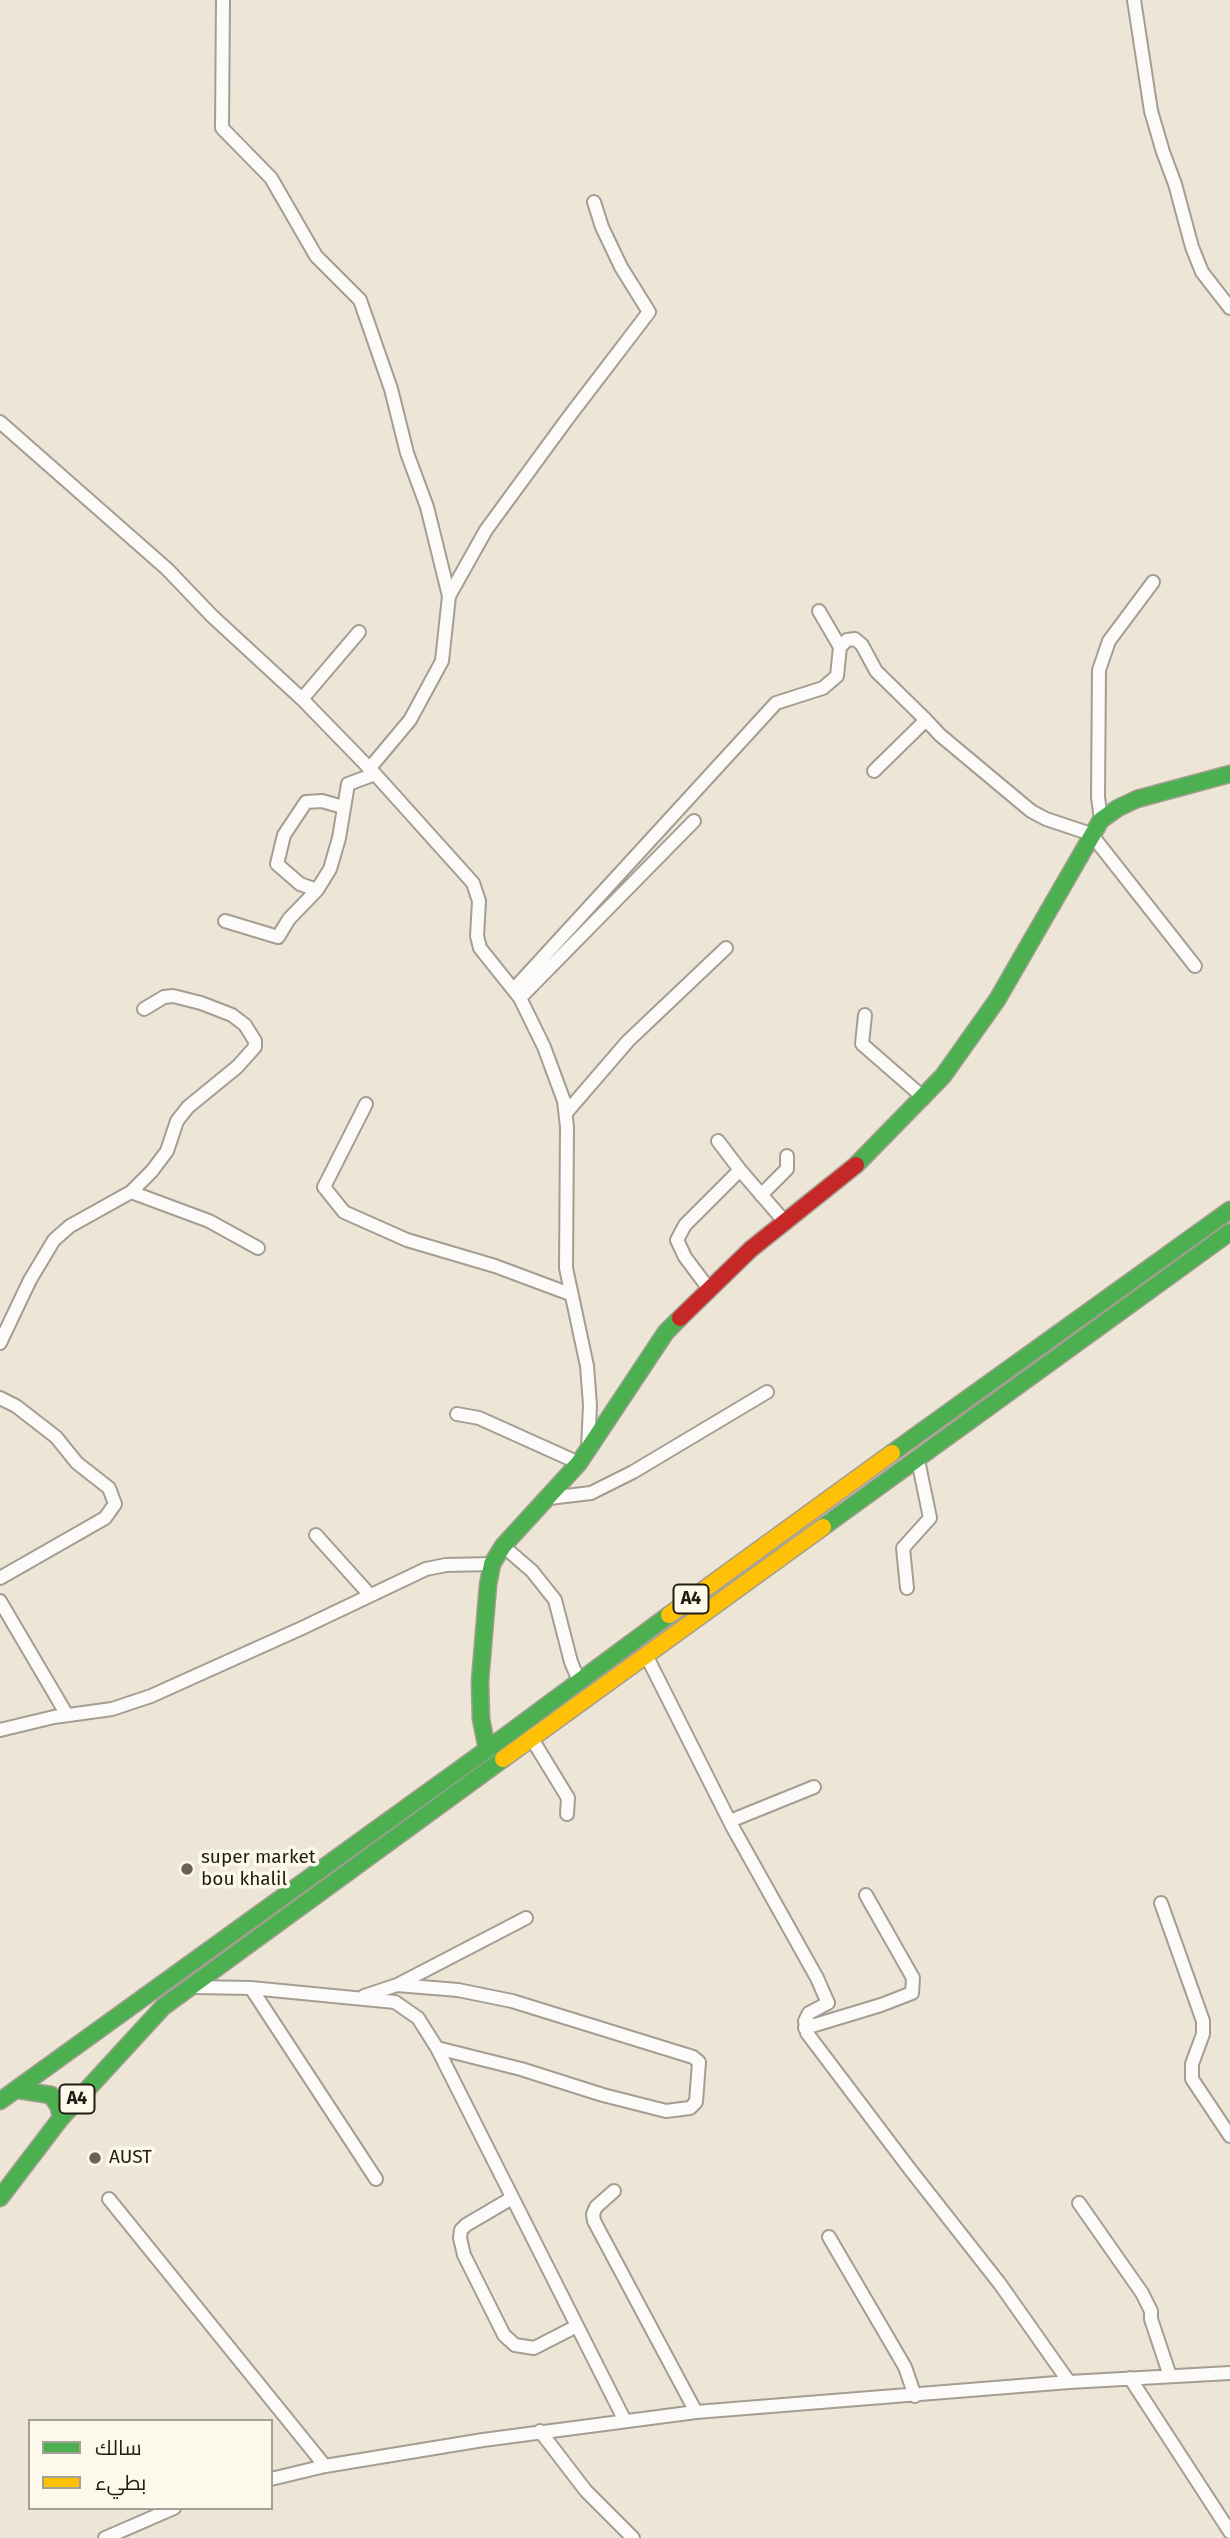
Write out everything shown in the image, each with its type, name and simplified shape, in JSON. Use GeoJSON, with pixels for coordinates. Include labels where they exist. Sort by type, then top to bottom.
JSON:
{"type":"FeatureCollection","features":[{"type":"Feature","properties":{"kind":"main road"},"geometry":{"type":"LineString","coordinates":[[488,1749],[481,1719],[480,1681],[492,1564],[503,1546],[549,1498],[583,1457],[666,1332],[784,1221],[855,1166],[943,1076],[997,1000],[1101,820],[1137,799],[1230,775]]}},
{"type":"Feature","properties":{"kind":"main road","name":"A4"},"geometry":{"type":"LineString","coordinates":[[1,2099],[18,2090],[155,1991],[1230,1210]]}},
{"type":"Feature","properties":{"kind":"main road","name":"A4"},"geometry":{"type":"LineString","coordinates":[[0,2198],[61,2118],[163,2007],[1230,1232]]}},
{"type":"Feature","properties":{"kind":"main road"},"geometry":{"type":"LineString","coordinates":[[18,2090],[51,2095],[59,2107],[61,2118]]}},
{"type":"Feature","properties":{"kind":"street"},"geometry":{"type":"LineString","coordinates":[[223,0],[222,128],[271,178],[316,256],[359,300],[391,389],[407,453],[427,507],[449,596],[442,661],[410,720],[372,771],[348,784],[330,869],[317,890],[289,919],[278,937],[225,921]]}},
{"type":"Feature","properties":{"kind":"street"},"geometry":{"type":"LineString","coordinates":[[1134,0],[1151,111],[1192,247],[1202,272],[1230,308]]}},
{"type":"Feature","properties":{"kind":"street"},"geometry":{"type":"LineString","coordinates":[[449,596],[486,530],[649,312],[621,267],[602,227],[594,202]]}},
{"type":"Feature","properties":{"kind":"street"},"geometry":{"type":"LineString","coordinates":[[0,422],[167,569],[212,616],[302,699],[372,771],[473,883],[479,901],[477,936],[480,948],[517,994],[557,1076],[566,1113],[566,1254],[570,1294],[587,1366],[590,1405],[583,1457],[479,1418],[457,1415]]}},
{"type":"Feature","properties":{"kind":"street"},"geometry":{"type":"LineString","coordinates":[[1101,820],[1098,797],[1098,690],[1101,663],[1109,641],[1153,582]]}},
{"type":"Feature","properties":{"kind":"street"},"geometry":{"type":"LineString","coordinates":[[517,994],[776,703],[823,688],[837,676],[840,647],[820,611]]}},
{"type":"Feature","properties":{"kind":"street"},"geometry":{"type":"LineString","coordinates":[[302,699],[359,632]]}},
{"type":"Feature","properties":{"kind":"street"},"geometry":{"type":"LineString","coordinates":[[840,647],[847,640],[855,639],[862,645],[876,671],[940,735],[1031,811],[1046,819],[1091,834],[1195,966]]}},
{"type":"Feature","properties":{"kind":"street"},"geometry":{"type":"LineString","coordinates":[[874,771],[926,720]]}},
{"type":"Feature","properties":{"kind":"street"},"geometry":{"type":"LineString","coordinates":[[317,890],[300,884],[277,864],[284,835],[306,802],[322,801],[343,807]]}},
{"type":"Feature","properties":{"kind":"street"},"geometry":{"type":"LineString","coordinates":[[517,994],[694,821]]}},
{"type":"Feature","properties":{"kind":"street"},"geometry":{"type":"LineString","coordinates":[[566,1113],[628,1041],[726,948]]}},
{"type":"Feature","properties":{"kind":"street"},"geometry":{"type":"LineString","coordinates":[[0,1343],[30,1280],[54,1240],[70,1226],[131,1192],[152,1171],[167,1150],[177,1121],[188,1107],[237,1067],[255,1047],[255,1041],[245,1025],[232,1015],[201,1003],[173,996],[164,997],[144,1009]]}},
{"type":"Feature","properties":{"kind":"street"},"geometry":{"type":"LineString","coordinates":[[865,1015],[862,1044],[924,1098]]}},
{"type":"Feature","properties":{"kind":"street"},"geometry":{"type":"LineString","coordinates":[[366,1104],[324,1187],[344,1212],[407,1240],[495,1266],[570,1294]]}},
{"type":"Feature","properties":{"kind":"street"},"geometry":{"type":"LineString","coordinates":[[718,1141],[784,1221]]}},
{"type":"Feature","properties":{"kind":"street"},"geometry":{"type":"LineString","coordinates":[[761,1195],[788,1169],[787,1156]]}},
{"type":"Feature","properties":{"kind":"street"},"geometry":{"type":"LineString","coordinates":[[709,1289],[685,1257],[677,1240],[685,1225],[740,1170]]}},
{"type":"Feature","properties":{"kind":"street"},"geometry":{"type":"LineString","coordinates":[[131,1192],[209,1221],[258,1248]]}},
{"type":"Feature","properties":{"kind":"street"},"geometry":{"type":"LineString","coordinates":[[549,1498],[590,1493],[633,1472],[767,1392]]}},
{"type":"Feature","properties":{"kind":"street"},"geometry":{"type":"LineString","coordinates":[[0,1398],[16,1406],[56,1437],[71,1457],[109,1488],[115,1504],[104,1518],[0,1578]]}},
{"type":"Feature","properties":{"kind":"street"},"geometry":{"type":"LineString","coordinates":[[907,1588],[902,1548],[930,1518],[918,1460]]}},
{"type":"Feature","properties":{"kind":"street"},"geometry":{"type":"LineString","coordinates":[[316,1535],[369,1594]]}},
{"type":"Feature","properties":{"kind":"street"},"geometry":{"type":"LineString","coordinates":[[503,1546],[533,1571],[555,1601],[571,1662],[579,1681]]}},
{"type":"Feature","properties":{"kind":"street"},"geometry":{"type":"LineString","coordinates":[[0,1730],[67,1715],[112,1709],[152,1696],[426,1569],[446,1565],[492,1564]]}},
{"type":"Feature","properties":{"kind":"street"},"geometry":{"type":"LineString","coordinates":[[0,1601],[67,1715]]}},
{"type":"Feature","properties":{"kind":"street"},"geometry":{"type":"LineString","coordinates":[[646,1655],[730,1821],[828,2003],[809,2014],[805,2028]]}},
{"type":"Feature","properties":{"kind":"street"},"geometry":{"type":"LineString","coordinates":[[533,1739],[568,1798],[566,1814]]}},
{"type":"Feature","properties":{"kind":"street"},"geometry":{"type":"LineString","coordinates":[[730,1821],[814,1787]]}},
{"type":"Feature","properties":{"kind":"street"},"geometry":{"type":"LineString","coordinates":[[805,2028],[912,1993],[913,1978],[866,1895]]}},
{"type":"Feature","properties":{"kind":"street"},"geometry":{"type":"LineString","coordinates":[[1161,1903],[1203,2021],[1203,2034],[1192,2064],[1192,2079],[1230,2136]]}},
{"type":"Feature","properties":{"kind":"street"},"geometry":{"type":"LineString","coordinates":[[360,1998],[397,1985],[526,1918]]}},
{"type":"Feature","properties":{"kind":"street"},"geometry":{"type":"LineString","coordinates":[[397,1985],[458,1990],[513,2001],[694,2057],[699,2062],[696,2102],[690,2108],[666,2111],[437,2048]]}},
{"type":"Feature","properties":{"kind":"street"},"geometry":{"type":"LineString","coordinates":[[190,1987],[251,1988],[360,1998],[395,2002],[410,2011],[425,2027],[437,2048],[625,2421]]}},
{"type":"Feature","properties":{"kind":"street"},"geometry":{"type":"LineString","coordinates":[[251,1988],[376,2179]]}},
{"type":"Feature","properties":{"kind":"street"},"geometry":{"type":"LineString","coordinates":[[805,2028],[870,2117],[1000,2284],[1069,2382]]}},
{"type":"Feature","properties":{"kind":"street"},"geometry":{"type":"LineString","coordinates":[[614,2191],[596,2207],[594,2221],[696,2412]]}},
{"type":"Feature","properties":{"kind":"street"},"geometry":{"type":"LineString","coordinates":[[512,2197],[466,2225],[461,2230],[460,2238],[464,2255],[498,2323],[509,2341],[524,2348],[544,2344],[577,2326]]}},
{"type":"Feature","properties":{"kind":"street"},"geometry":{"type":"LineString","coordinates":[[108,2199],[325,2466]]}},
{"type":"Feature","properties":{"kind":"street"},"geometry":{"type":"LineString","coordinates":[[1079,2203],[1147,2302],[1170,2376]]}},
{"type":"Feature","properties":{"kind":"street"},"geometry":{"type":"LineString","coordinates":[[829,2237],[905,2367],[915,2396]]}},
{"type":"Feature","properties":{"kind":"street"},"geometry":{"type":"LineString","coordinates":[[273,2479],[325,2466],[540,2431],[696,2412],[1069,2382],[1230,2373]]}},
{"type":"Feature","properties":{"kind":"street"},"geometry":{"type":"LineString","coordinates":[[1130,2378],[1230,2532]]}},
{"type":"Feature","properties":{"kind":"street"},"geometry":{"type":"LineString","coordinates":[[540,2431],[586,2491],[633,2538]]}},
{"type":"Feature","properties":{"kind":"street"},"geometry":{"type":"LineString","coordinates":[[105,2538],[169,2510]]}},
{"type":"Feature","properties":{"kind":"traffic: fast"},"geometry":{"type":"LineString","coordinates":[[856,1165],[943,1076],[997,1000],[1101,820],[1137,799],[1230,774]]}},
{"type":"Feature","properties":{"kind":"traffic: fast"},"geometry":{"type":"LineString","coordinates":[[892,1453],[1230,1210]]}},
{"type":"Feature","properties":{"kind":"traffic: fast"},"geometry":{"type":"LineString","coordinates":[[823,1527],[1230,1232]]}},
{"type":"Feature","properties":{"kind":"traffic: fast"},"geometry":{"type":"LineString","coordinates":[[487,1749],[481,1719],[480,1681],[492,1564],[503,1546],[579,1463],[666,1332],[680,1318]]}},
{"type":"Feature","properties":{"kind":"traffic: fast"},"geometry":{"type":"LineString","coordinates":[[0,2101],[669,1615]]}},
{"type":"Feature","properties":{"kind":"traffic: fast"},"geometry":{"type":"LineString","coordinates":[[0,2198],[61,2118],[163,2007],[503,1759]]}},
{"type":"Feature","properties":{"kind":"traffic: fast"},"geometry":{"type":"LineString","coordinates":[[18,2090],[51,2095],[59,2107],[61,2118]]}},
{"type":"Feature","properties":{"kind":"traffic: slow"},"geometry":{"type":"LineString","coordinates":[[669,1615],[892,1453]]}},
{"type":"Feature","properties":{"kind":"traffic: slow"},"geometry":{"type":"LineString","coordinates":[[503,1759],[823,1527]]}},
{"type":"Feature","properties":{"kind":"traffic: jam"},"geometry":{"type":"LineString","coordinates":[[680,1318],[751,1249],[856,1165]]}},
{"type":"Feature","properties":{"kind":"place","name":"super market bou khalil"},"geometry":{"type":"Point","coordinates":[187,1869]}},
{"type":"Feature","properties":{"kind":"place","name":"AUST"},"geometry":{"type":"Point","coordinates":[95,2158]}}]}
